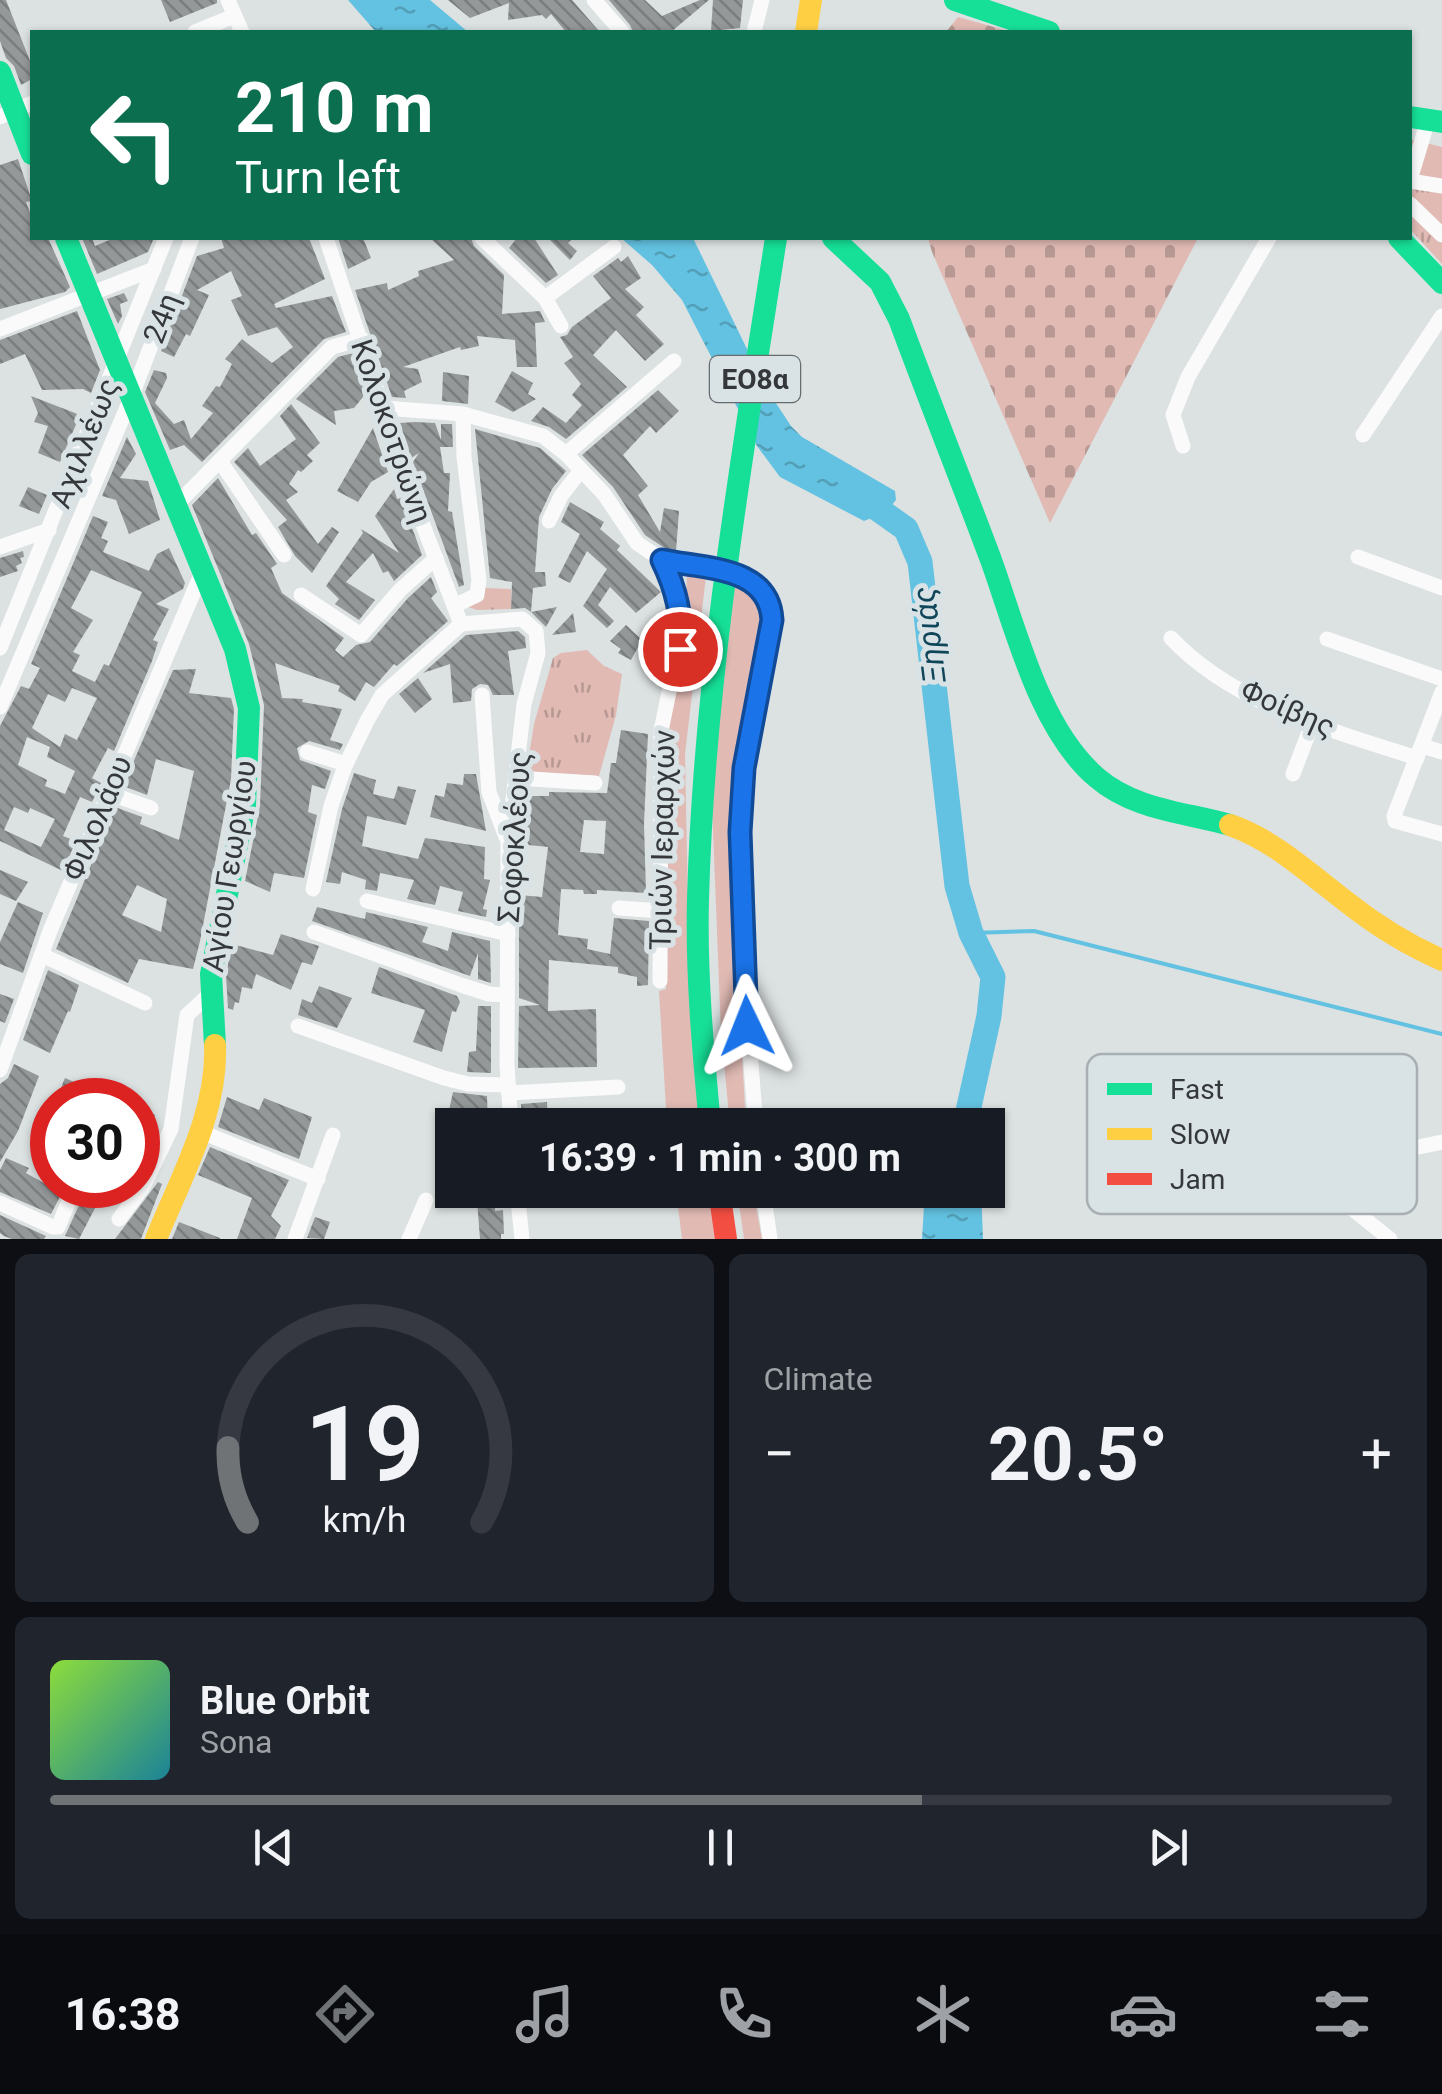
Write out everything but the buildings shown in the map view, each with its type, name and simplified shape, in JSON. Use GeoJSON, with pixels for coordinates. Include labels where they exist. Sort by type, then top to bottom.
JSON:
{"type":"FeatureCollection","features":[{"type":"Feature","properties":{"kind":"main road"},"geometry":{"type":"LineString","coordinates":[[956,0],[1043,30]]}},
{"type":"Feature","properties":{"kind":"main road"},"geometry":{"type":"LineString","coordinates":[[0,72],[30,148]]}},
{"type":"Feature","properties":{"kind":"main road","name":"Αγίου Γεωργίου"},"geometry":{"type":"LineString","coordinates":[[67,240],[235,648],[248,708],[245,805],[211,974],[216,1066],[211,1104],[156,1239]]}},
{"type":"Feature","properties":{"kind":"main road","name":"ΕΟ8α"},"geometry":{"type":"LineString","coordinates":[[708,1108],[700,1039],[700,795],[729,558],[776,240]]}},
{"type":"Feature","properties":{"kind":"main road"},"geometry":{"type":"LineString","coordinates":[[835,240],[880,282],[899,318],[1037,681],[1073,757],[1096,778],[1148,805],[1192,818],[1228,822],[1246,830],[1375,923],[1442,960]]}},
{"type":"Feature","properties":{"kind":"main road"},"geometry":{"type":"LineString","coordinates":[[1401,240],[1441,280]]}},
{"type":"Feature","properties":{"kind":"main road"},"geometry":{"type":"LineString","coordinates":[[722,1208],[726,1239]]}},
{"type":"Feature","properties":{"kind":"street"},"geometry":{"type":"LineString","coordinates":[[594,0],[620,30]]}},
{"type":"Feature","properties":{"kind":"street"},"geometry":{"type":"LineString","coordinates":[[754,30],[762,0]]}},
{"type":"Feature","properties":{"kind":"street"},"geometry":{"type":"LineString","coordinates":[[198,30],[231,8]]}},
{"type":"Feature","properties":{"kind":"street"},"geometry":{"type":"LineString","coordinates":[[1412,173],[1427,120]]}},
{"type":"Feature","properties":{"kind":"street"},"geometry":{"type":"LineString","coordinates":[[1412,180],[1442,186]]}},
{"type":"Feature","properties":{"kind":"street"},"geometry":{"type":"LineString","coordinates":[[1412,206],[1442,235]]}},
{"type":"Feature","properties":{"kind":"street","name":"Αχιλλέως"},"geometry":{"type":"LineString","coordinates":[[0,707],[124,382],[165,240]]}},
{"type":"Feature","properties":{"kind":"street","name":"24η"},"geometry":{"type":"LineString","coordinates":[[124,382],[191,240]]}},
{"type":"Feature","properties":{"kind":"street","name":"Κολοκοτρώνη"},"geometry":{"type":"LineString","coordinates":[[327,240],[461,624]]}},
{"type":"Feature","properties":{"kind":"street"},"geometry":{"type":"LineString","coordinates":[[484,240],[545,298],[561,326]]}},
{"type":"Feature","properties":{"kind":"street"},"geometry":{"type":"LineString","coordinates":[[1182,446],[1173,415],[1188,377],[1267,240]]}},
{"type":"Feature","properties":{"kind":"street"},"geometry":{"type":"LineString","coordinates":[[545,298],[614,248]]}},
{"type":"Feature","properties":{"kind":"street"},"geometry":{"type":"LineString","coordinates":[[0,329],[154,269]]}},
{"type":"Feature","properties":{"kind":"street"},"geometry":{"type":"LineString","coordinates":[[1363,435],[1442,316]]}},
{"type":"Feature","properties":{"kind":"street"},"geometry":{"type":"LineString","coordinates":[[176,505],[332,347],[362,339]]}},
{"type":"Feature","properties":{"kind":"street"},"geometry":{"type":"LineString","coordinates":[[566,454],[674,361]]}},
{"type":"Feature","properties":{"kind":"street","name":"Αχιλλέως"},"geometry":{"type":"LineString","coordinates":[[0,648],[48,530],[124,382]]}},
{"type":"Feature","properties":{"kind":"street","name":"Τριών Ιεραρχών"},"geometry":{"type":"LineString","coordinates":[[384,408],[462,414],[543,436],[604,494],[637,542],[662,560],[674,583],[681,622],[680,649],[661,731],[660,981]]}},
{"type":"Feature","properties":{"kind":"street"},"geometry":{"type":"LineString","coordinates":[[456,605],[476,595],[479,580],[462,414]]}},
{"type":"Feature","properties":{"kind":"street"},"geometry":{"type":"LineString","coordinates":[[220,461],[284,555]]}},
{"type":"Feature","properties":{"kind":"street"},"geometry":{"type":"LineString","coordinates":[[549,521],[561,496],[581,470]]}},
{"type":"Feature","properties":{"kind":"street"},"geometry":{"type":"LineString","coordinates":[[0,547],[48,530]]}},
{"type":"Feature","properties":{"kind":"street"},"geometry":{"type":"LineString","coordinates":[[301,595],[361,635],[400,590],[436,558]]}},
{"type":"Feature","properties":{"kind":"street"},"geometry":{"type":"LineString","coordinates":[[1358,558],[1442,588]]}},
{"type":"Feature","properties":{"kind":"street"},"geometry":{"type":"LineString","coordinates":[[662,560],[743,576],[760,586],[771,603],[770,634],[744,768],[740,832],[747,1026],[754,1108]]}},
{"type":"Feature","properties":{"kind":"street","name":"Φιλολάου"},"geometry":{"type":"LineString","coordinates":[[0,1070],[3,1052],[42,954],[203,570]]}},
{"type":"Feature","properties":{"kind":"street","name":"Σοφοκλέους"},"geometry":{"type":"LineString","coordinates":[[461,624],[522,619],[536,631],[538,654],[524,704],[508,842],[510,1108]]}},
{"type":"Feature","properties":{"kind":"street"},"geometry":{"type":"LineString","coordinates":[[313,889],[324,832],[346,764],[382,695],[461,624]]}},
{"type":"Feature","properties":{"kind":"street","name":"Φοίβης"},"geometry":{"type":"LineString","coordinates":[[1170,638],[1188,656],[1219,676],[1312,724],[1420,752],[1442,752]]}},
{"type":"Feature","properties":{"kind":"street"},"geometry":{"type":"LineString","coordinates":[[1327,640],[1442,678]]}},
{"type":"Feature","properties":{"kind":"street"},"geometry":{"type":"LineString","coordinates":[[482,695],[488,792],[508,842]]}},
{"type":"Feature","properties":{"kind":"street"},"geometry":{"type":"LineString","coordinates":[[1441,697],[1394,816],[1395,821],[1442,834]]}},
{"type":"Feature","properties":{"kind":"street"},"geometry":{"type":"LineString","coordinates":[[1293,774],[1312,724]]}},
{"type":"Feature","properties":{"kind":"street"},"geometry":{"type":"LineString","coordinates":[[307,752],[346,764]]}},
{"type":"Feature","properties":{"kind":"street"},"geometry":{"type":"LineString","coordinates":[[516,778],[594,782]]}},
{"type":"Feature","properties":{"kind":"street"},"geometry":{"type":"LineString","coordinates":[[108,792],[151,808]]}},
{"type":"Feature","properties":{"kind":"street"},"geometry":{"type":"LineString","coordinates":[[367,901],[508,934]]}},
{"type":"Feature","properties":{"kind":"street"},"geometry":{"type":"LineString","coordinates":[[619,908],[662,911]]}},
{"type":"Feature","properties":{"kind":"street"},"geometry":{"type":"LineString","coordinates":[[314,932],[461,986],[507,995]]}},
{"type":"Feature","properties":{"kind":"street"},"geometry":{"type":"LineString","coordinates":[[42,954],[145,1003]]}},
{"type":"Feature","properties":{"kind":"street"},"geometry":{"type":"LineString","coordinates":[[119,1219],[143,1187],[171,1130],[186,1015],[210,993]]}},
{"type":"Feature","properties":{"kind":"street"},"geometry":{"type":"LineString","coordinates":[[298,1026],[468,1084],[508,1089],[618,1087]]}},
{"type":"Feature","properties":{"kind":"street"},"geometry":{"type":"LineString","coordinates":[[199,1131],[318,1179]]}},
{"type":"Feature","properties":{"kind":"street"},"geometry":{"type":"LineString","coordinates":[[296,1239],[333,1135]]}},
{"type":"Feature","properties":{"kind":"street"},"geometry":{"type":"LineString","coordinates":[[1417,1148],[1442,1142]]}},
{"type":"Feature","properties":{"kind":"street"},"geometry":{"type":"LineString","coordinates":[[409,1239],[426,1200]]}},
{"type":"Feature","properties":{"kind":"street"},"geometry":{"type":"LineString","coordinates":[[0,1202],[54,1228],[66,1208]]}},
{"type":"Feature","properties":{"kind":"street"},"geometry":{"type":"LineString","coordinates":[[518,1208],[522,1239]]}},
{"type":"Feature","properties":{"kind":"street"},"geometry":{"type":"LineString","coordinates":[[766,1208],[770,1239]]}},
{"type":"Feature","properties":{"kind":"street"},"geometry":{"type":"LineString","coordinates":[[1359,1214],[1390,1239]]}},
{"type":"Feature","properties":{"kind":"green space"},"geometry":{"type":"Polygon","coordinates":[[[958,17],[1005,30],[948,30],[958,17]]]}},
{"type":"Feature","properties":{"kind":"green space"},"geometry":{"type":"Polygon","coordinates":[[[1412,140],[1442,147],[1442,264],[1412,231],[1412,140]]]}},
{"type":"Feature","properties":{"kind":"green space"},"geometry":{"type":"Polygon","coordinates":[[[929,240],[1197,240],[1050,523],[929,240]]]}},
{"type":"Feature","properties":{"kind":"green space"},"geometry":{"type":"Polygon","coordinates":[[[687,572],[706,576],[685,754],[688,907],[702,1108],[666,1108],[659,991],[666,989],[666,744],[686,612],[687,572]]]}},
{"type":"Feature","properties":{"kind":"green space"},"geometry":{"type":"Polygon","coordinates":[[[734,582],[754,596],[763,617],[734,809],[733,892],[745,1108],[728,1108],[721,1033],[711,778],[734,582]]]}},
{"type":"Feature","properties":{"kind":"green space"},"geometry":{"type":"Polygon","coordinates":[[[485,588],[511,589],[511,609],[468,607],[485,588]]]}},
{"type":"Feature","properties":{"kind":"green space"},"geometry":{"type":"Polygon","coordinates":[[[587,650],[604,666],[622,674],[616,715],[599,776],[532,773],[527,768],[534,724],[553,658],[561,653],[587,650]]]}},
{"type":"Feature","properties":{"kind":"green space"},"geometry":{"type":"Polygon","coordinates":[[[678,1208],[712,1208],[716,1239],[682,1239],[678,1208]]]}},
{"type":"Feature","properties":{"kind":"green space"},"geometry":{"type":"Polygon","coordinates":[[[740,1208],[756,1208],[762,1239],[744,1239],[740,1208]]]}},
{"type":"Feature","properties":{"kind":"water"},"geometry":{"type":"Polygon","coordinates":[[[348,0],[430,0],[466,30],[374,30],[348,0]]]}},
{"type":"Feature","properties":{"kind":"water"},"geometry":{"type":"Polygon","coordinates":[[[623,240],[694,240],[766,388],[791,426],[802,437],[895,491],[896,500],[886,512],[864,521],[780,477],[757,446],[682,300],[652,265],[623,240]]]}},
{"type":"Feature","properties":{"kind":"water"},"geometry":{"type":"Polygon","coordinates":[[[924,1208],[982,1208],[983,1239],[922,1239],[924,1208]]]}},
{"type":"Feature","properties":{"kind":"waterway","name":"Ξηριάς"},"geometry":{"type":"LineString","coordinates":[[858,495],[906,529],[920,562],[957,886],[971,933],[993,977],[989,1016],[969,1108]]}},
{"type":"Feature","properties":{"kind":"waterway"},"geometry":{"type":"LineString","coordinates":[[971,933],[1034,931],[1442,1034]]}},
{"type":"Feature","properties":{"kind":"traffic: fast"},"geometry":{"type":"LineString","coordinates":[[955,0],[1043,30]]}},
{"type":"Feature","properties":{"kind":"traffic: fast"},"geometry":{"type":"LineString","coordinates":[[0,72],[30,149]]}},
{"type":"Feature","properties":{"kind":"traffic: fast"},"geometry":{"type":"LineString","coordinates":[[1412,117],[1442,122]]}},
{"type":"Feature","properties":{"kind":"traffic: fast"},"geometry":{"type":"LineString","coordinates":[[67,240],[235,649],[249,708],[245,805],[211,974],[215,1045]]}},
{"type":"Feature","properties":{"kind":"traffic: fast"},"geometry":{"type":"LineString","coordinates":[[709,1108],[698,955],[708,732],[726,567],[776,240]]}},
{"type":"Feature","properties":{"kind":"traffic: fast"},"geometry":{"type":"LineString","coordinates":[[835,240],[880,282],[899,319],[1020,646],[1059,732],[1096,777],[1126,797],[1230,825]]}},
{"type":"Feature","properties":{"kind":"traffic: fast"},"geometry":{"type":"LineString","coordinates":[[1401,240],[1442,283]]}},
{"type":"Feature","properties":{"kind":"traffic: slow"},"geometry":{"type":"LineString","coordinates":[[806,30],[811,0]]}},
{"type":"Feature","properties":{"kind":"traffic: slow"},"geometry":{"type":"LineString","coordinates":[[1230,825],[1277,849],[1382,927],[1442,960]]}},
{"type":"Feature","properties":{"kind":"traffic: slow"},"geometry":{"type":"LineString","coordinates":[[156,1239],[204,1120],[211,1095],[215,1045]]}},
{"type":"Feature","properties":{"kind":"traffic: jam"},"geometry":{"type":"LineString","coordinates":[[722,1208],[726,1239]]}},
{"type":"Feature","properties":{"kind":"route"},"geometry":{"type":"LineString","coordinates":[[680,649],[681,611],[674,583],[662,560],[743,576],[760,586],[771,603],[766,662],[744,768],[740,832],[747,1026]]}}]}
